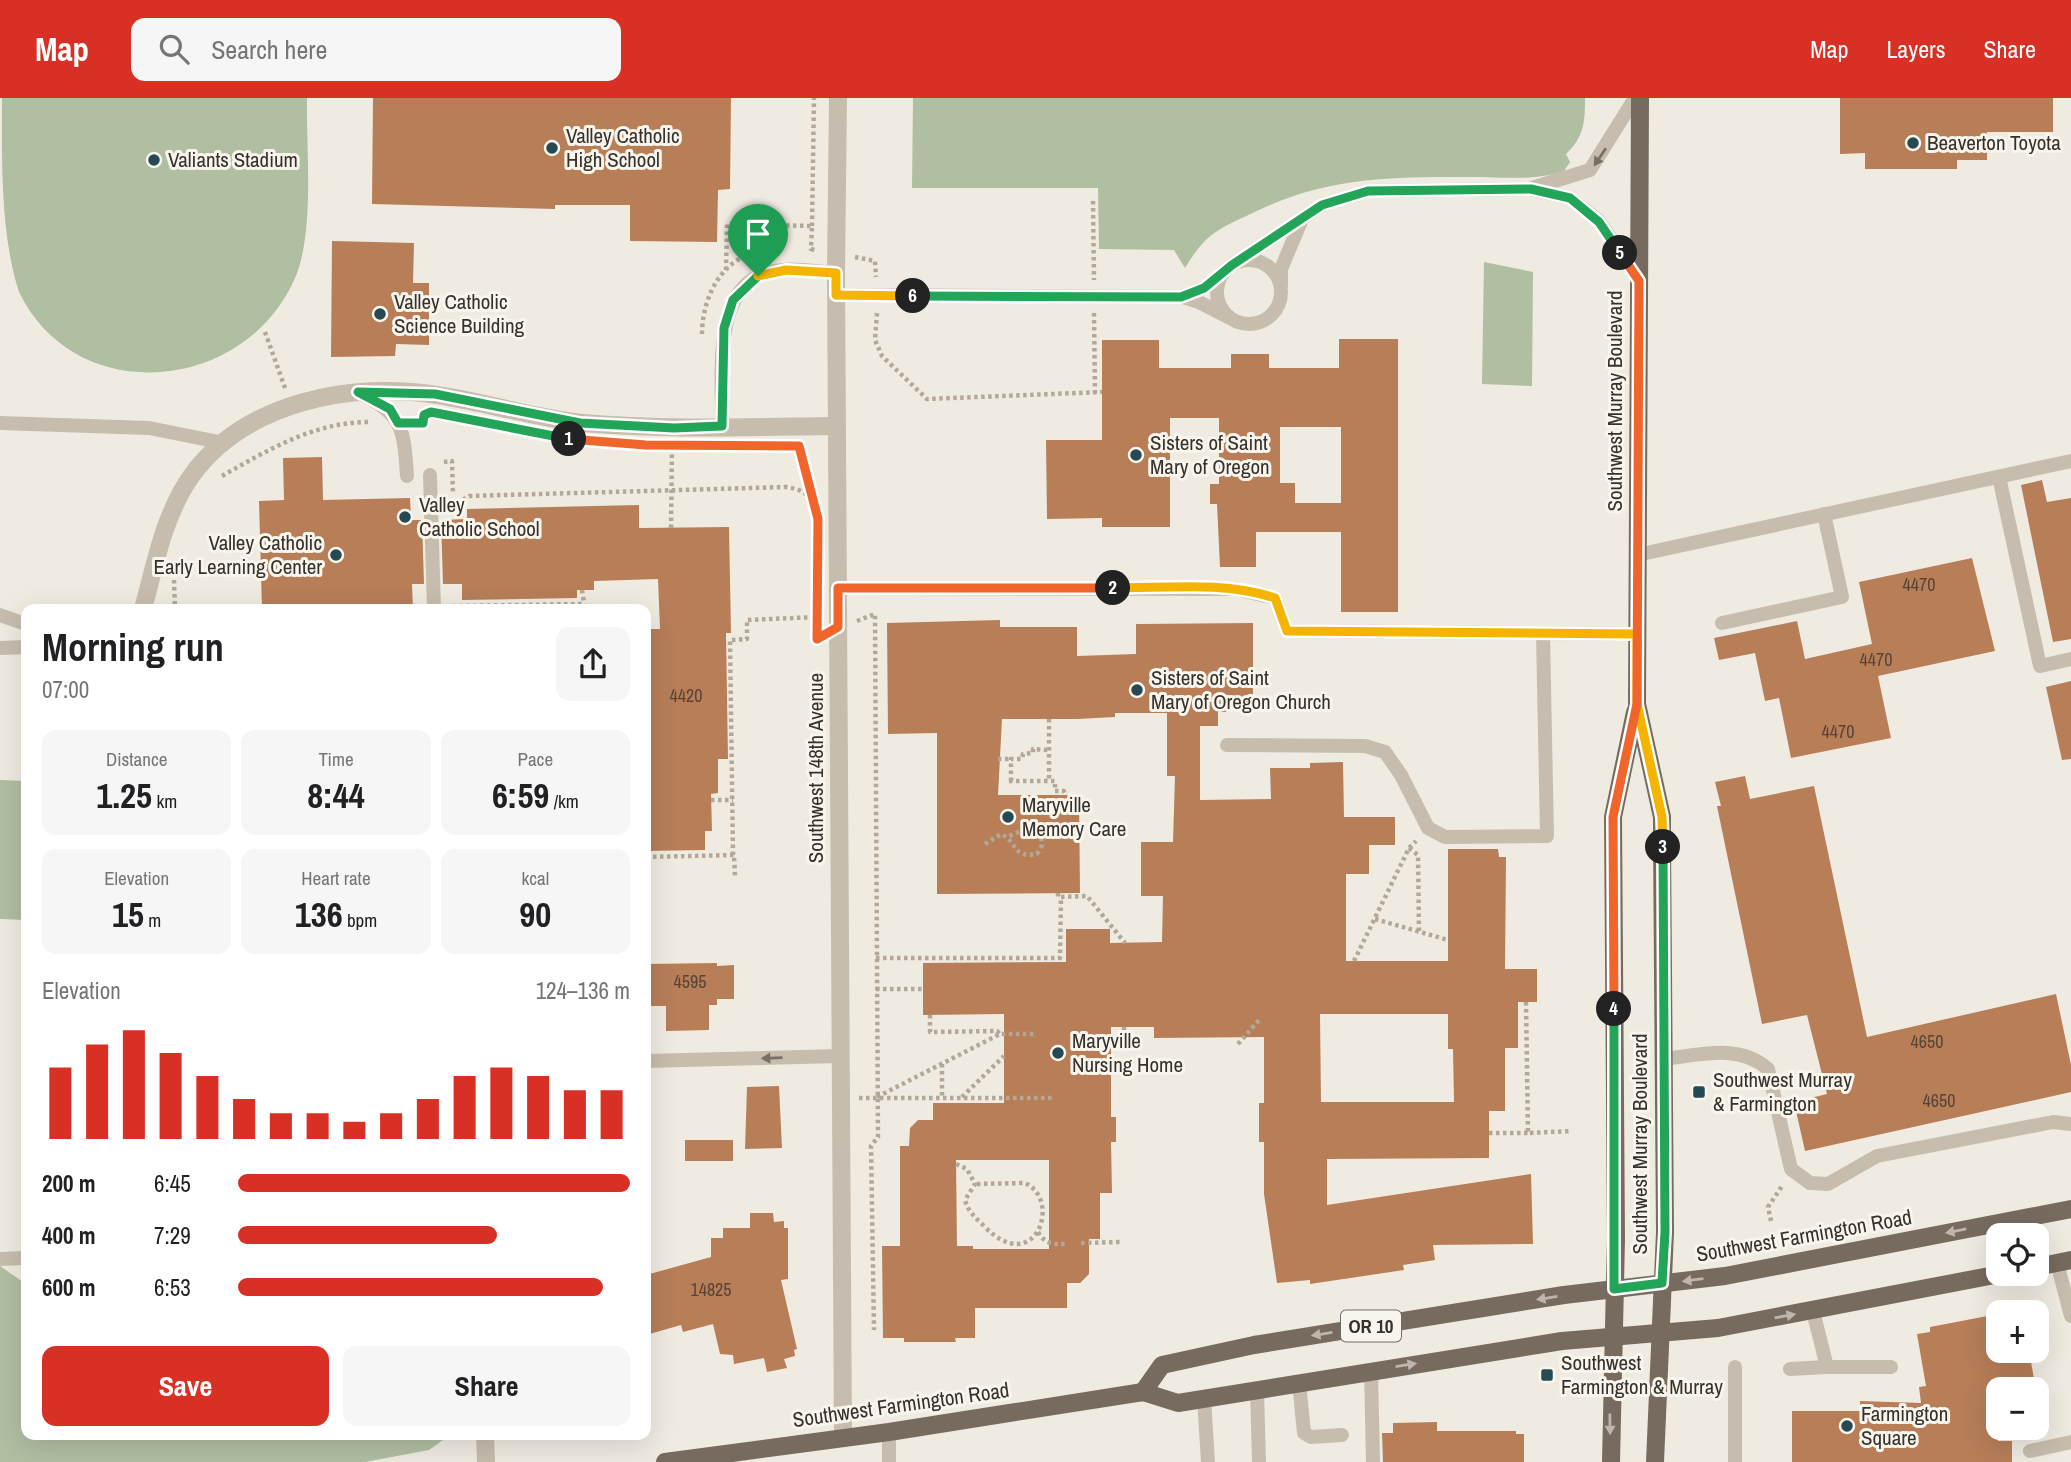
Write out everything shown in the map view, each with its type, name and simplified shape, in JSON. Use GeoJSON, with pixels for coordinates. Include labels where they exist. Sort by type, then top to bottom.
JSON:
{"type":"FeatureCollection","features":[{"type":"Feature","properties":{"kind":"main road","name":"Southwest Murray Boulevard"},"geometry":{"type":"LineString","coordinates":[[1611,1462],[1614,1289],[1613,817],[1637,704],[1637,98]]}},
{"type":"Feature","properties":{"kind":"main road","name":"Southwest Murray Boulevard"},"geometry":{"type":"LineString","coordinates":[[1637,704],[1662,817],[1665,1232],[1655,1462]]}},
{"type":"Feature","properties":{"kind":"main road","name":"Southwest Farmington Road"},"geometry":{"type":"LineString","coordinates":[[1143,1392],[1162,1365],[1235,1349],[1614,1289],[1725,1276],[2071,1209]]}},
{"type":"Feature","properties":{"kind":"main road","name":"Southwest Farmington Road"},"geometry":{"type":"LineString","coordinates":[[665,1462],[889,1432],[1143,1392],[1167,1401],[1205,1399],[1562,1341],[1718,1328],[1986,1277]]}},
{"type":"Feature","properties":{"kind":"street","name":"Southwest 148th Avenue"},"geometry":{"type":"LineString","coordinates":[[838,98],[836,295],[843,1437]]}},
{"type":"Feature","properties":{"kind":"street"},"geometry":{"type":"LineString","coordinates":[[145,604],[176,502],[192,475],[224,443],[291,406],[325,395],[358,392],[435,394],[580,423],[674,428],[837,426]]}},
{"type":"Feature","properties":{"kind":"street"},"geometry":{"type":"LineString","coordinates":[[485,1440],[486,1462]]}},
{"type":"Feature","properties":{"kind":"lane"},"geometry":{"type":"LineString","coordinates":[[1531,189],[1591,170],[1637,98]]}},
{"type":"Feature","properties":{"kind":"lane"},"geometry":{"type":"LineString","coordinates":[[1181,297],[1204,288],[1232,265],[1303,218],[1343,196],[1368,191],[1531,189],[1570,198],[1591,214],[1639,281]]}},
{"type":"Feature","properties":{"kind":"lane"},"geometry":{"type":"LineString","coordinates":[[836,295],[1181,297],[1246,323],[1268,317],[1276,309],[1281,270],[1303,218]]}},
{"type":"Feature","properties":{"kind":"lane"},"geometry":{"type":"LineString","coordinates":[[1235,320],[1224,312],[1218,300],[1218,286],[1222,274],[1232,265],[1241,261],[1262,262],[1277,276],[1281,286]]}},
{"type":"Feature","properties":{"kind":"lane"},"geometry":{"type":"LineString","coordinates":[[722,426],[724,328],[733,300],[758,276],[771,272],[836,273]]}},
{"type":"Feature","properties":{"kind":"lane"},"geometry":{"type":"LineString","coordinates":[[358,392],[390,409],[398,423],[405,449],[407,476]]}},
{"type":"Feature","properties":{"kind":"lane"},"geometry":{"type":"LineString","coordinates":[[0,424],[149,428],[224,443]]}},
{"type":"Feature","properties":{"kind":"lane"},"geometry":{"type":"LineString","coordinates":[[1637,555],[2071,461]]}},
{"type":"Feature","properties":{"kind":"lane"},"geometry":{"type":"LineString","coordinates":[[434,468],[434,604]]}},
{"type":"Feature","properties":{"kind":"lane"},"geometry":{"type":"LineString","coordinates":[[1999,477],[2039,666],[2071,659]]}},
{"type":"Feature","properties":{"kind":"lane"},"geometry":{"type":"LineString","coordinates":[[1721,623],[1842,597],[1824,514]]}},
{"type":"Feature","properties":{"kind":"lane"},"geometry":{"type":"LineString","coordinates":[[838,588],[1235,589],[1275,598],[1287,631],[1637,634]]}},
{"type":"Feature","properties":{"kind":"lane"},"geometry":{"type":"LineString","coordinates":[[0,615],[21,622]]}},
{"type":"Feature","properties":{"kind":"lane"},"geometry":{"type":"LineString","coordinates":[[1227,745],[1365,746],[1384,752],[1401,775],[1428,828],[1445,837],[1547,836],[1543,634]]}},
{"type":"Feature","properties":{"kind":"lane"},"geometry":{"type":"LineString","coordinates":[[0,648],[21,647]]}},
{"type":"Feature","properties":{"kind":"lane"},"geometry":{"type":"LineString","coordinates":[[1664,1059],[1730,1052],[1759,1061],[1768,1069],[1793,1171],[1810,1183],[1828,1184],[1877,1156],[2053,1122],[2071,1124]]}},
{"type":"Feature","properties":{"kind":"lane"},"geometry":{"type":"LineString","coordinates":[[651,1061],[840,1056]]}},
{"type":"Feature","properties":{"kind":"lane"},"geometry":{"type":"LineString","coordinates":[[0,1259],[21,1258]]}},
{"type":"Feature","properties":{"kind":"lane"},"geometry":{"type":"LineString","coordinates":[[2064,1261],[2071,1316]]}},
{"type":"Feature","properties":{"kind":"lane"},"geometry":{"type":"LineString","coordinates":[[1813,1311],[1827,1367]]}},
{"type":"Feature","properties":{"kind":"lane"},"geometry":{"type":"LineString","coordinates":[[1735,1367],[1735,1462]]}},
{"type":"Feature","properties":{"kind":"lane"},"geometry":{"type":"LineString","coordinates":[[1790,1369],[1891,1367]]}},
{"type":"Feature","properties":{"kind":"lane"},"geometry":{"type":"LineString","coordinates":[[1371,1371],[1373,1462]]}},
{"type":"Feature","properties":{"kind":"lane"},"geometry":{"type":"LineString","coordinates":[[1299,1382],[1304,1433],[1311,1437],[1342,1435]]}},
{"type":"Feature","properties":{"kind":"lane"},"geometry":{"type":"LineString","coordinates":[[1257,1390],[1259,1462]]}},
{"type":"Feature","properties":{"kind":"lane"},"geometry":{"type":"LineString","coordinates":[[1205,1399],[1208,1462]]}},
{"type":"Feature","properties":{"kind":"lane"},"geometry":{"type":"LineString","coordinates":[[889,1432],[889,1462]]}},
{"type":"Feature","properties":{"kind":"lane"},"geometry":{"type":"LineString","coordinates":[[2030,1451],[2071,1442]]}},
{"type":"Feature","properties":{"kind":"path"},"geometry":{"type":"LineString","coordinates":[[812,226],[814,98]]}},
{"type":"Feature","properties":{"kind":"path"},"geometry":{"type":"LineString","coordinates":[[265,332],[302,434]]}},
{"type":"Feature","properties":{"kind":"path"},"geometry":{"type":"LineString","coordinates":[[214,485],[219,477],[302,434],[338,424],[398,423]]}},
{"type":"Feature","properties":{"kind":"path"},"geometry":{"type":"LineString","coordinates":[[659,445],[685,445]]}},
{"type":"Feature","properties":{"kind":"path"},"geometry":{"type":"LineString","coordinates":[[671,528],[674,490],[672,445]]}},
{"type":"Feature","properties":{"kind":"path"},"geometry":{"type":"LineString","coordinates":[[786,446],[799,446],[816,512]]}},
{"type":"Feature","properties":{"kind":"path"},"geometry":{"type":"LineString","coordinates":[[434,468],[452,461],[453,498]]}},
{"type":"Feature","properties":{"kind":"path"},"geometry":{"type":"LineString","coordinates":[[447,511],[470,496],[786,487],[797,488],[814,504]]}},
{"type":"Feature","properties":{"kind":"path"},"geometry":{"type":"LineString","coordinates":[[174,575],[175,604]]}},
{"type":"Feature","properties":{"kind":"path"},"geometry":{"type":"LineString","coordinates":[[582,590],[584,604]]}},
{"type":"Feature","properties":{"kind":"path"},"geometry":{"type":"LineString","coordinates":[[817,603],[817,639],[838,627],[875,614],[878,1137],[871,1146],[874,1330]]}},
{"type":"Feature","properties":{"kind":"path"},"geometry":{"type":"LineString","coordinates":[[735,876],[730,640],[747,639],[747,620],[817,617]]}},
{"type":"Feature","properties":{"kind":"path"},"geometry":{"type":"LineString","coordinates":[[1049,719],[1049,781]]}},
{"type":"Feature","properties":{"kind":"path"},"geometry":{"type":"LineString","coordinates":[[999,759],[1022,759],[1023,754],[1033,753],[1032,749],[1049,750]]}},
{"type":"Feature","properties":{"kind":"path"},"geometry":{"type":"LineString","coordinates":[[1011,759],[1009,781],[1055,781],[1055,792],[1064,792],[1064,795]]}},
{"type":"Feature","properties":{"kind":"path"},"geometry":{"type":"LineString","coordinates":[[711,800],[733,800]]}},
{"type":"Feature","properties":{"kind":"path"},"geometry":{"type":"LineString","coordinates":[[1354,961],[1409,848],[1428,828]]}},
{"type":"Feature","properties":{"kind":"path"},"geometry":{"type":"LineString","coordinates":[[985,844],[995,836],[1007,837],[1021,831],[1041,836],[1045,844],[1037,854],[1019,854],[1007,837]]}},
{"type":"Feature","properties":{"kind":"path"},"geometry":{"type":"LineString","coordinates":[[1409,848],[1418,855],[1419,932]]}},
{"type":"Feature","properties":{"kind":"path"},"geometry":{"type":"LineString","coordinates":[[651,857],[733,855]]}},
{"type":"Feature","properties":{"kind":"path"},"geometry":{"type":"LineString","coordinates":[[876,958],[1060,958],[1059,895],[1087,896],[1125,943]]}},
{"type":"Feature","properties":{"kind":"path"},"geometry":{"type":"LineString","coordinates":[[1375,919],[1448,940]]}},
{"type":"Feature","properties":{"kind":"path"},"geometry":{"type":"LineString","coordinates":[[876,989],[923,989]]}},
{"type":"Feature","properties":{"kind":"path"},"geometry":{"type":"LineString","coordinates":[[1526,1002],[1528,1133]]}},
{"type":"Feature","properties":{"kind":"path"},"geometry":{"type":"LineString","coordinates":[[930,1015],[930,1032],[997,1031],[1000,1034]]}},
{"type":"Feature","properties":{"kind":"path"},"geometry":{"type":"LineString","coordinates":[[1238,1044],[1260,1019]]}},
{"type":"Feature","properties":{"kind":"path"},"geometry":{"type":"LineString","coordinates":[[1125,1027],[1125,1042]]}},
{"type":"Feature","properties":{"kind":"path"},"geometry":{"type":"LineString","coordinates":[[876,1097],[1000,1034],[1034,1034],[1035,1037]]}},
{"type":"Feature","properties":{"kind":"path"},"geometry":{"type":"LineString","coordinates":[[962,1097],[1004,1056]]}},
{"type":"Feature","properties":{"kind":"path"},"geometry":{"type":"LineString","coordinates":[[942,1064],[942,1097]]}},
{"type":"Feature","properties":{"kind":"path"},"geometry":{"type":"LineString","coordinates":[[841,1097],[1054,1097]]}},
{"type":"Feature","properties":{"kind":"path"},"geometry":{"type":"LineString","coordinates":[[1489,1133],[1572,1131]]}},
{"type":"Feature","properties":{"kind":"path"},"geometry":{"type":"LineString","coordinates":[[956,1164],[967,1169],[975,1184]]}},
{"type":"Feature","properties":{"kind":"path"},"geometry":{"type":"LineString","coordinates":[[1770,1221],[1768,1208],[1793,1171]]}},
{"type":"Feature","properties":{"kind":"path"},"geometry":{"type":"LineString","coordinates":[[1025,1183],[1032,1186],[1042,1204],[1038,1233],[1034,1239],[1023,1244],[993,1236],[967,1210],[965,1200],[975,1184],[1025,1183]]}},
{"type":"Feature","properties":{"kind":"path"},"geometry":{"type":"LineString","coordinates":[[1038,1233],[1051,1245],[1067,1244]]}},
{"type":"Feature","properties":{"kind":"path"},"geometry":{"type":"LineString","coordinates":[[1082,1243],[1120,1242]]}},
{"type":"Feature","properties":{"kind":"green space","name":"Valiants Stadium"},"geometry":{"type":"Polygon","coordinates":[[[2,98],[307,98],[308,190],[305,238],[295,278],[271,316],[239,345],[201,364],[160,372],[118,369],[79,356],[45,330],[19,292],[8,246],[3,196],[2,98]]]}},
{"type":"Feature","properties":{"kind":"green space"},"geometry":{"type":"Polygon","coordinates":[[[913,98],[1585,98],[1585,114],[1577,141],[1566,154],[1570,162],[1564,171],[1531,177],[1390,178],[1312,190],[1259,210],[1216,232],[1200,246],[1185,268],[1174,250],[1099,249],[1098,188],[912,188],[913,98]]]}},
{"type":"Feature","properties":{"kind":"green space"},"geometry":{"type":"Polygon","coordinates":[[[1484,262],[1533,272],[1532,386],[1482,384],[1484,262]]]}},
{"type":"Feature","properties":{"kind":"green space"},"geometry":{"type":"Polygon","coordinates":[[[0,780],[21,781],[21,920],[0,919],[0,780]]]}},
{"type":"Feature","properties":{"kind":"green space"},"geometry":{"type":"Polygon","coordinates":[[[0,1266],[21,1281],[21,1440],[443,1440],[429,1450],[365,1462],[0,1462],[0,1266]]]}},
{"type":"Feature","properties":{"kind":"building","name":"Valley Catholic High School"},"geometry":{"type":"Polygon","coordinates":[[[373,98],[731,98],[730,189],[718,190],[717,242],[630,241],[630,205],[555,205],[555,209],[372,204],[373,98]]]}},
{"type":"Feature","properties":{"kind":"building","name":"Beaverton Toyota"},"geometry":{"type":"Polygon","coordinates":[[[1840,98],[2053,98],[2053,132],[1987,132],[1987,160],[1957,160],[1957,169],[1865,169],[1865,153],[1840,154],[1840,98]]]}},
{"type":"Feature","properties":{"kind":"building","name":"Valley Catholic Science Building"},"geometry":{"type":"Polygon","coordinates":[[[332,241],[414,243],[413,283],[429,283],[429,345],[396,344],[395,356],[331,357],[332,241]]]}},
{"type":"Feature","properties":{"kind":"building","name":"Sisters of Saint Mary of Oregon"},"geometry":{"type":"Polygon","coordinates":[[[1339,339],[1398,339],[1398,612],[1341,612],[1341,532],[1256,532],[1256,567],[1220,567],[1217,504],[1210,504],[1210,484],[1219,484],[1219,418],[1170,418],[1170,527],[1102,527],[1102,518],[1047,519],[1046,440],[1102,440],[1102,340],[1159,340],[1159,368],[1231,368],[1231,354],[1269,354],[1269,368],[1339,368],[1339,339]],[[1280,427],[1280,483],[1295,483],[1295,503],[1341,503],[1341,427],[1280,427]]]}},
{"type":"Feature","properties":{"kind":"building","name":"Valley Catholic Early Learning Center"},"geometry":{"type":"Polygon","coordinates":[[[322,457],[323,500],[410,498],[411,520],[422,520],[424,584],[412,584],[413,604],[262,604],[259,501],[284,500],[283,458],[322,457]]]}},
{"type":"Feature","properties":{"kind":"building"},"geometry":{"type":"Polygon","coordinates":[[[2042,480],[2047,502],[2071,498],[2071,639],[2053,642],[2021,485],[2042,480]]]}},
{"type":"Feature","properties":{"kind":"building"},"geometry":{"type":"Polygon","coordinates":[[[639,505],[639,528],[729,527],[731,633],[726,633],[728,759],[718,759],[718,793],[711,794],[712,831],[705,831],[705,850],[651,851],[651,629],[660,629],[658,579],[594,581],[594,590],[577,590],[577,598],[462,600],[462,584],[443,584],[441,520],[467,519],[467,509],[639,505]]]}},
{"type":"Feature","properties":{"kind":"building"},"geometry":{"type":"Polygon","coordinates":[[[1972,558],[1995,651],[1878,676],[1891,738],[1791,758],[1779,698],[1765,701],[1755,653],[1719,660],[1714,638],[1797,621],[1805,659],[1872,644],[1859,582],[1972,558]]]}},
{"type":"Feature","properties":{"kind":"building","name":"Maryville Nursing Home"},"geometry":{"type":"Polygon","coordinates":[[[1000,620],[1000,627],[1077,627],[1077,656],[1136,654],[1136,624],[1253,623],[1253,705],[1230,705],[1230,712],[1218,712],[1218,726],[1200,726],[1200,800],[1271,799],[1270,768],[1310,768],[1310,763],[1343,762],[1344,817],[1395,817],[1395,845],[1369,845],[1369,874],[1346,874],[1346,961],[1448,961],[1448,849],[1498,849],[1499,857],[1506,857],[1505,969],[1537,969],[1537,1002],[1518,1002],[1518,1048],[1505,1048],[1505,1111],[1489,1111],[1489,1158],[1327,1159],[1327,1205],[1531,1174],[1533,1244],[1433,1245],[1435,1260],[1403,1265],[1404,1270],[1310,1284],[1310,1280],[1277,1283],[1264,1194],[1264,1142],[1259,1142],[1259,1103],[1264,1103],[1264,1037],[1154,1038],[1154,1027],[1111,1027],[1111,1117],[1116,1117],[1116,1142],[1111,1142],[1112,1193],[1100,1193],[1100,1239],[1089,1239],[1089,1274],[1080,1283],[1067,1283],[1067,1308],[975,1308],[975,1338],[955,1338],[956,1342],[904,1342],[904,1338],[883,1338],[882,1246],[900,1246],[900,1146],[909,1146],[910,1128],[918,1120],[933,1120],[933,1103],[1004,1103],[1004,1014],[923,1015],[923,963],[1066,962],[1066,929],[1110,929],[1110,943],[1162,942],[1163,896],[1141,896],[1141,842],[1173,842],[1175,776],[1167,776],[1167,713],[1115,713],[1115,717],[1077,719],[1002,719],[998,795],[1079,795],[1080,893],[937,894],[937,733],[888,734],[887,623],[1000,620]],[[1320,1014],[1321,1102],[1454,1102],[1453,1049],[1448,1049],[1448,1014],[1320,1014]],[[956,1160],[957,1246],[973,1246],[973,1249],[1049,1249],[1049,1160],[956,1160]]]}},
{"type":"Feature","properties":{"kind":"building"},"geometry":{"type":"Polygon","coordinates":[[[2071,681],[2071,759],[2062,760],[2046,687],[2071,681]]]}},
{"type":"Feature","properties":{"kind":"building"},"geometry":{"type":"Polygon","coordinates":[[[1745,776],[1750,799],[1814,786],[1867,1037],[2056,994],[2071,1065],[2071,1092],[1805,1151],[1794,1102],[1827,1094],[1807,1015],[1762,1024],[1717,806],[1721,806],[1715,782],[1745,776]]]}},
{"type":"Feature","properties":{"kind":"building"},"geometry":{"type":"Polygon","coordinates":[[[651,964],[734,965],[734,999],[717,999],[717,1005],[709,1005],[709,1030],[666,1031],[666,1006],[651,1006],[651,964]]]}},
{"type":"Feature","properties":{"kind":"building"},"geometry":{"type":"Polygon","coordinates":[[[779,1086],[782,1148],[745,1149],[747,1087],[779,1086]]]}},
{"type":"Feature","properties":{"kind":"building"},"geometry":{"type":"Polygon","coordinates":[[[685,1140],[733,1140],[733,1161],[685,1161],[685,1140]]]}},
{"type":"Feature","properties":{"kind":"building"},"geometry":{"type":"Polygon","coordinates":[[[750,1213],[773,1213],[774,1222],[784,1221],[784,1228],[788,1228],[788,1279],[781,1280],[797,1349],[794,1350],[795,1356],[784,1359],[787,1368],[767,1372],[764,1358],[734,1364],[733,1355],[720,1354],[713,1324],[683,1332],[681,1325],[651,1334],[651,1274],[711,1257],[711,1238],[723,1238],[723,1228],[750,1228],[750,1213]]]}},
{"type":"Feature","properties":{"kind":"building"},"geometry":{"type":"Polygon","coordinates":[[[1986,1316],[1986,1363],[2031,1363],[2034,1377],[1986,1377],[1986,1440],[2012,1441],[2012,1462],[1792,1462],[1792,1411],[1860,1411],[1860,1401],[1921,1403],[1919,1387],[1926,1386],[1917,1334],[1930,1332],[1930,1327],[1986,1316]]]}},
{"type":"Feature","properties":{"kind":"building"},"geometry":{"type":"Polygon","coordinates":[[[1437,1422],[1437,1431],[1516,1431],[1516,1434],[1524,1434],[1524,1462],[1383,1462],[1382,1433],[1393,1433],[1393,1423],[1437,1422]]]}},
{"type":"Feature","properties":{"kind":"place","name":"Beaverton Toyota"},"geometry":{"type":"Point","coordinates":[1913,143]}},
{"type":"Feature","properties":{"kind":"place","name":"Valley Catholic High School"},"geometry":{"type":"Point","coordinates":[552,148]}},
{"type":"Feature","properties":{"kind":"place","name":"Valiants Stadium"},"geometry":{"type":"Point","coordinates":[154,160]}},
{"type":"Feature","properties":{"kind":"place","name":"Valley Catholic Science Building"},"geometry":{"type":"Point","coordinates":[380,314]}},
{"type":"Feature","properties":{"kind":"place","name":"Sisters of Saint Mary of Oregon"},"geometry":{"type":"Point","coordinates":[1136,455]}},
{"type":"Feature","properties":{"kind":"place","name":"Valley Catholic School"},"geometry":{"type":"Point","coordinates":[405,517]}},
{"type":"Feature","properties":{"kind":"place","name":"Valley Catholic Early Learning Center"},"geometry":{"type":"Point","coordinates":[336,555]}},
{"type":"Feature","properties":{"kind":"place","name":"Sisters of Saint Mary of Oregon Church"},"geometry":{"type":"Point","coordinates":[1137,690]}},
{"type":"Feature","properties":{"kind":"place","name":"Maryville Memory Care"},"geometry":{"type":"Point","coordinates":[1008,817]}},
{"type":"Feature","properties":{"kind":"place","name":"Maryville Nursing Home"},"geometry":{"type":"Point","coordinates":[1058,1053]}},
{"type":"Feature","properties":{"kind":"place","name":"Southwest Murray & Farmington"},"geometry":{"type":"Point","coordinates":[1699,1092]}},
{"type":"Feature","properties":{"kind":"place","name":"Southwest Farmington & Murray"},"geometry":{"type":"Point","coordinates":[1547,1375]}},
{"type":"Feature","properties":{"kind":"place","name":"Farmington Square"},"geometry":{"type":"Point","coordinates":[1847,1426]}},
{"type":"Feature","properties":{"kind":"route"},"geometry":{"type":"LineString","coordinates":[[758,276],[733,300],[724,328],[722,426],[674,428],[580,423],[435,394],[358,392],[390,409],[398,423],[423,423],[424,415],[431,412],[597,443],[799,446],[818,519],[817,639],[838,627],[838,588],[1235,589],[1275,598],[1287,631],[1543,634],[1591,633],[1637,634],[1637,704],[1662,817],[1665,1232],[1662,1283],[1614,1289],[1616,1233],[1613,817],[1637,704],[1639,281],[1599,222],[1570,198],[1531,189],[1368,191],[1343,196],[1322,205],[1232,265],[1204,288],[1181,297],[836,295],[836,273],[786,270],[758,276]]}}]}
